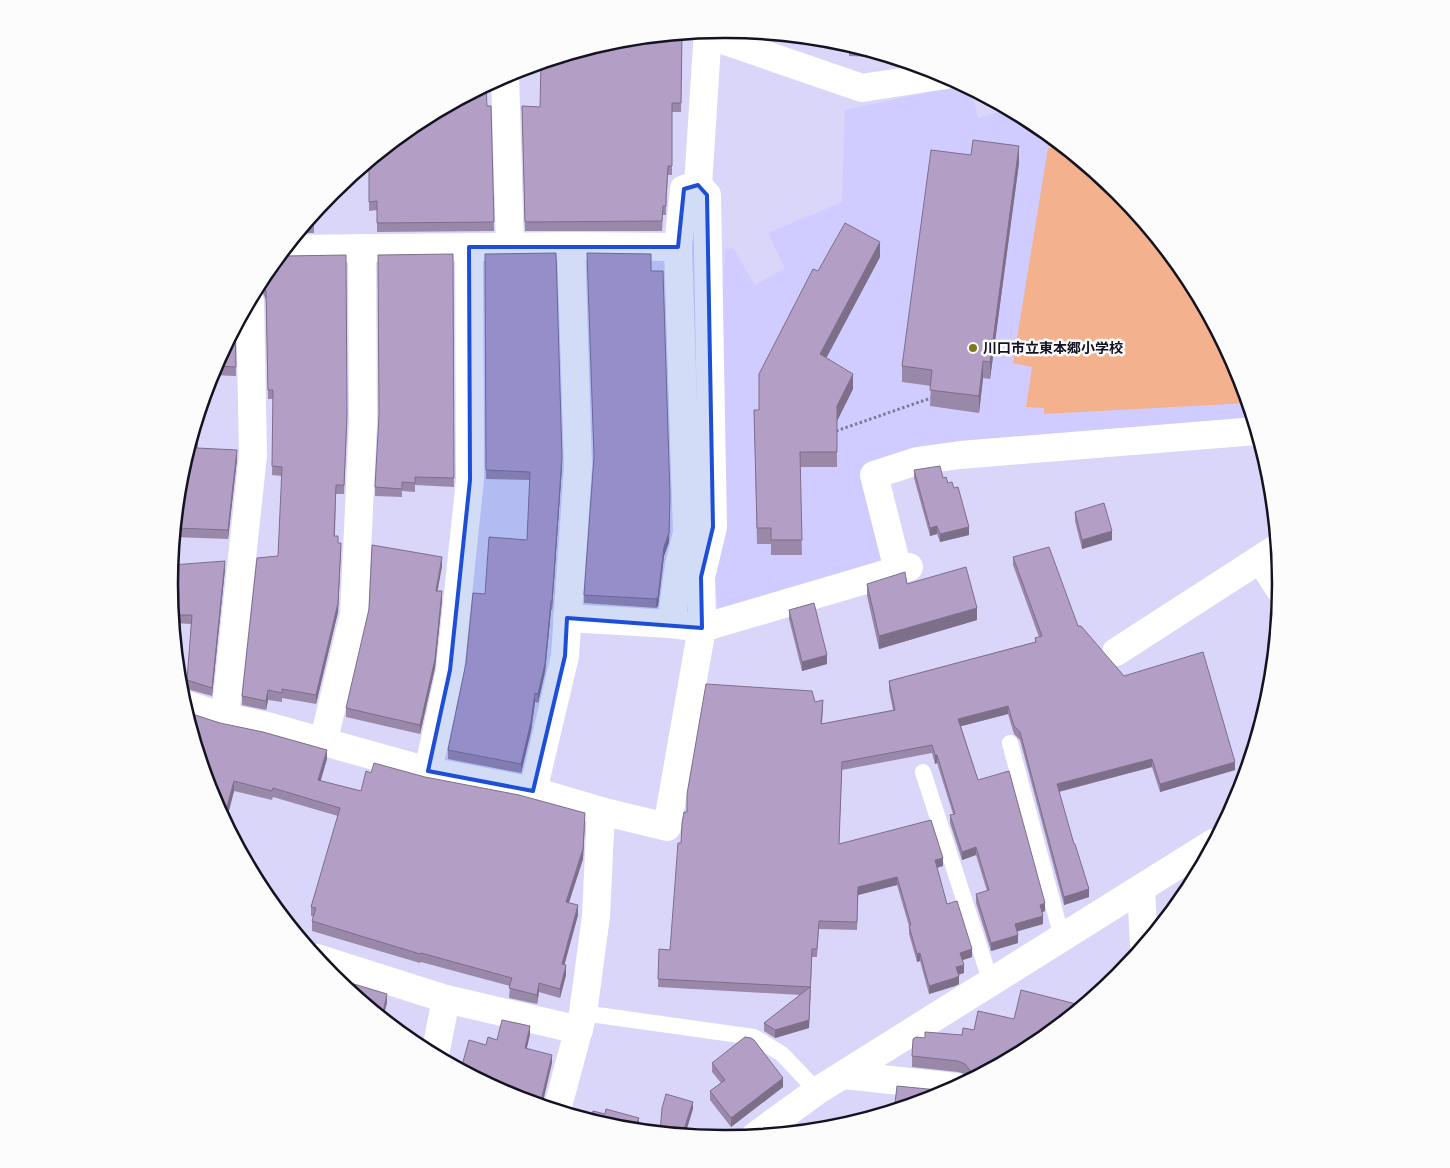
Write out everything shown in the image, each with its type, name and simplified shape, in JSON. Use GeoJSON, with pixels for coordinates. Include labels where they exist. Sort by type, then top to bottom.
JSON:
{"type":"FeatureCollection","features":[{"type":"Feature","properties":{"kind":"street"},"geometry":{"type":"LineString","coordinates":[[193,707],[428,771],[533,791],[601,811],[667,826],[702,628],[701,578],[713,526],[708,195],[698,185],[708,38]]}},
{"type":"Feature","properties":{"kind":"street"},"geometry":{"type":"LineString","coordinates":[[722,38],[862,88],[930,77]]}},
{"type":"Feature","properties":{"kind":"street"},"geometry":{"type":"LineString","coordinates":[[505,84],[510,247]]}},
{"type":"Feature","properties":{"kind":"street"},"geometry":{"type":"LineString","coordinates":[[672,624],[679,565],[686,533],[678,247],[684,189],[698,185]]}},
{"type":"Feature","properties":{"kind":"street"},"geometry":{"type":"LineString","coordinates":[[293,249],[571,246],[678,247]]}},
{"type":"Feature","properties":{"kind":"street"},"geometry":{"type":"LineString","coordinates":[[533,791],[565,656],[568,618],[578,466],[571,246]]}},
{"type":"Feature","properties":{"kind":"street"},"geometry":{"type":"LineString","coordinates":[[428,771],[450,670],[470,480],[469,247]]}},
{"type":"Feature","properties":{"kind":"street"},"geometry":{"type":"LineString","coordinates":[[323,742],[354,614],[363,424],[362,248]]}},
{"type":"Feature","properties":{"kind":"street"},"geometry":{"type":"LineString","coordinates":[[225,717],[254,455],[250,314]]}},
{"type":"Feature","properties":{"kind":"street"},"geometry":{"type":"LineString","coordinates":[[568,618],[672,624],[702,628],[904,569],[874,475],[917,461],[960,455],[1249,432]]}},
{"type":"Feature","properties":{"kind":"street"},"geometry":{"type":"LineString","coordinates":[[1116,652],[1268,553]]}},
{"type":"Feature","properties":{"kind":"street"},"geometry":{"type":"LineString","coordinates":[[559,1104],[581,1021],[596,916],[601,811]]}},
{"type":"Feature","properties":{"kind":"street"},"geometry":{"type":"LineString","coordinates":[[765,1129],[817,1091],[1202,850]]}},
{"type":"Feature","properties":{"kind":"street"},"geometry":{"type":"LineString","coordinates":[[1141,889],[1144,935]]}},
{"type":"Feature","properties":{"kind":"street"},"geometry":{"type":"LineString","coordinates":[[332,962],[446,999],[581,1021]]}},
{"type":"Feature","properties":{"kind":"street"},"geometry":{"type":"LineString","coordinates":[[437,1048],[446,999]]}},
{"type":"Feature","properties":{"kind":"street"},"geometry":{"type":"LineString","coordinates":[[844,1075],[942,1085]]}},
{"type":"Feature","properties":{"kind":"lane"},"geometry":{"type":"LineString","coordinates":[[1010,743],[1062,938]]}},
{"type":"Feature","properties":{"kind":"lane"},"geometry":{"type":"LineString","coordinates":[[923,772],[991,983]]}},
{"type":"Feature","properties":{"kind":"lane"},"geometry":{"type":"LineString","coordinates":[[581,1021],[754,1037],[782,1054],[817,1091]]}},
{"type":"Feature","properties":{"kind":"path"},"geometry":{"type":"LineString","coordinates":[[836,431],[931,398]]}},
{"type":"Feature","properties":{"kind":"highlighted area"},"geometry":{"type":"Polygon","coordinates":[[[698,185],[707,195],[713,527],[701,577],[702,628],[567,618],[565,656],[533,791],[428,771],[450,670],[470,480],[469,247],[678,247],[684,189],[698,185]]]}},
{"type":"Feature","properties":{"kind":"shaded area","name":"川口市立東本郷小学校"},"geometry":{"type":"Polygon","coordinates":[[[952,87],[973,97],[978,118],[999,112],[1058,150],[1111,198],[1159,251],[1179,280],[1215,342],[1230,375],[1246,421],[881,460],[884,553],[880,562],[718,612],[715,576],[720,325],[725,249],[733,248],[755,285],[785,268],[768,233],[842,202],[845,110],[952,87]]]}},
{"type":"Feature","properties":{"kind":"shaded area"},"geometry":{"type":"Polygon","coordinates":[[[1048,148],[1055,148],[1111,198],[1159,251],[1179,280],[1215,342],[1240,403],[1044,414],[1044,408],[1026,407],[1032,367],[1013,363],[1048,148]]]}},
{"type":"Feature","properties":{"kind":"building"},"geometry":{"type":"Polygon","coordinates":[[[682,40],[681,103],[672,103],[672,166],[668,166],[666,206],[663,206],[662,221],[525,222],[522,106],[540,107],[541,70],[584,56],[618,48],[682,40]]]}},
{"type":"Feature","properties":{"kind":"building"},"geometry":{"type":"Polygon","coordinates":[[[486,92],[487,106],[491,106],[494,222],[377,223],[377,201],[369,202],[369,170],[392,150],[421,130],[486,92]]]}},
{"type":"Feature","properties":{"kind":"building"},"geometry":{"type":"Polygon","coordinates":[[[973,140],[1019,146],[990,362],[983,361],[979,396],[930,390],[932,370],[902,366],[931,150],[971,155],[973,140]]]}},
{"type":"Feature","properties":{"kind":"building"},"geometry":{"type":"Polygon","coordinates":[[[845,223],[880,242],[820,354],[853,374],[837,406],[837,452],[800,452],[802,540],[771,540],[771,528],[757,528],[754,410],[759,410],[759,374],[813,269],[818,271],[845,223]]]}},
{"type":"Feature","properties":{"kind":"building"},"geometry":{"type":"Polygon","coordinates":[[[556,253],[562,457],[552,601],[545,664],[538,694],[535,693],[531,722],[521,764],[448,750],[466,663],[473,593],[485,594],[489,537],[527,540],[530,472],[486,470],[485,254],[556,253]]]}},
{"type":"Feature","properties":{"kind":"building"},"geometry":{"type":"Polygon","coordinates":[[[587,253],[651,254],[651,271],[663,271],[670,496],[669,533],[664,547],[658,597],[656,599],[584,595],[594,457],[587,253]]]}},
{"type":"Feature","properties":{"kind":"building"},"geometry":{"type":"Polygon","coordinates":[[[453,254],[454,478],[415,477],[415,483],[402,482],[402,489],[375,487],[379,415],[378,255],[453,254]]]}},
{"type":"Feature","properties":{"kind":"building"},"geometry":{"type":"Polygon","coordinates":[[[346,255],[347,415],[344,485],[336,485],[334,536],[338,536],[338,543],[341,543],[338,603],[316,695],[282,689],[282,693],[268,690],[266,701],[242,696],[257,558],[278,556],[282,467],[272,466],[273,390],[268,390],[266,291],[271,280],[288,256],[346,255]]]}},
{"type":"Feature","properties":{"kind":"building"},"geometry":{"type":"Polygon","coordinates":[[[235,341],[236,367],[224,366],[235,341]]]}},
{"type":"Feature","properties":{"kind":"building"},"geometry":{"type":"Polygon","coordinates":[[[197,442],[197,448],[237,450],[228,530],[182,528],[189,477],[197,442]]]}},
{"type":"Feature","properties":{"kind":"building"},"geometry":{"type":"Polygon","coordinates":[[[940,466],[943,478],[946,477],[948,483],[952,482],[954,488],[958,487],[969,527],[940,534],[937,526],[930,528],[914,470],[940,466]]]}},
{"type":"Feature","properties":{"kind":"building"},"geometry":{"type":"Polygon","coordinates":[[[1104,503],[1112,531],[1082,540],[1075,512],[1104,503]]]}},
{"type":"Feature","properties":{"kind":"building"},"geometry":{"type":"Polygon","coordinates":[[[372,545],[442,557],[436,591],[442,591],[435,659],[420,725],[346,708],[369,609],[372,545]]]}},
{"type":"Feature","properties":{"kind":"building"},"geometry":{"type":"Polygon","coordinates":[[[1049,547],[1078,626],[1081,626],[1124,676],[1203,652],[1235,762],[1160,784],[1152,759],[1057,784],[1089,889],[1064,897],[1020,732],[1014,726],[1008,706],[958,719],[978,780],[1009,771],[1045,903],[1040,905],[1043,916],[1015,924],[1018,935],[991,943],[976,894],[989,890],[976,847],[962,852],[950,815],[955,814],[937,755],[935,755],[932,745],[842,762],[839,844],[931,820],[943,858],[935,860],[947,904],[957,901],[972,949],[960,953],[964,965],[956,967],[959,976],[929,986],[920,953],[917,954],[897,877],[858,887],[857,922],[819,921],[817,949],[812,949],[809,1020],[775,1030],[764,1023],[810,987],[658,979],[659,949],[670,950],[678,843],[681,843],[684,812],[687,812],[687,794],[706,684],[812,691],[815,702],[823,700],[821,724],[895,710],[889,681],[1036,642],[1035,638],[1042,636],[1013,557],[1049,547]]]}},
{"type":"Feature","properties":{"kind":"building"},"geometry":{"type":"Polygon","coordinates":[[[225,561],[212,688],[187,680],[192,615],[180,615],[179,564],[225,561]]]}},
{"type":"Feature","properties":{"kind":"building"},"geometry":{"type":"Polygon","coordinates":[[[966,567],[977,608],[879,636],[867,584],[905,572],[907,584],[966,567]]]}},
{"type":"Feature","properties":{"kind":"building"},"geometry":{"type":"Polygon","coordinates":[[[814,603],[827,655],[802,662],[789,610],[814,603]]]}},
{"type":"Feature","properties":{"kind":"building"},"geometry":{"type":"Polygon","coordinates":[[[195,715],[327,750],[318,780],[361,791],[366,771],[371,773],[374,763],[425,777],[519,795],[585,813],[583,849],[566,902],[578,905],[562,964],[566,965],[560,989],[539,983],[537,995],[509,988],[512,978],[420,954],[312,921],[316,908],[311,907],[340,808],[273,788],[272,791],[234,781],[227,808],[208,760],[195,715]]]}},
{"type":"Feature","properties":{"kind":"building"},"geometry":{"type":"Polygon","coordinates":[[[353,984],[387,994],[383,1011],[353,984]]]}},
{"type":"Feature","properties":{"kind":"building"},"geometry":{"type":"Polygon","coordinates":[[[1021,990],[1075,1004],[1029,1038],[970,1072],[965,1064],[958,1061],[912,1056],[913,1039],[916,1037],[925,1038],[925,1032],[962,1035],[963,1028],[974,1030],[978,1011],[1014,1019],[1021,990]]]}},
{"type":"Feature","properties":{"kind":"building"},"geometry":{"type":"Polygon","coordinates":[[[502,1020],[530,1026],[525,1048],[552,1055],[542,1098],[516,1089],[463,1063],[469,1040],[486,1045],[488,1037],[497,1040],[502,1020]]]}},
{"type":"Feature","properties":{"kind":"building"},"geometry":{"type":"Polygon","coordinates":[[[745,1037],[754,1040],[783,1078],[731,1118],[710,1091],[725,1080],[712,1063],[745,1037]]]}},
{"type":"Feature","properties":{"kind":"building"},"geometry":{"type":"Polygon","coordinates":[[[897,1086],[933,1089],[901,1101],[895,1103],[897,1086]]]}},
{"type":"Feature","properties":{"kind":"building"},"geometry":{"type":"Polygon","coordinates":[[[666,1094],[693,1102],[684,1129],[661,1127],[662,1108],[666,1094]]]}},
{"type":"Feature","properties":{"kind":"building"},"geometry":{"type":"Polygon","coordinates":[[[606,1109],[639,1118],[637,1123],[592,1114],[593,1111],[605,1114],[606,1109]]]}},
{"type":"Feature","properties":{"kind":"place","name":"川口市立東本郷小学校"},"geometry":{"type":"Point","coordinates":[973,348]}}]}
